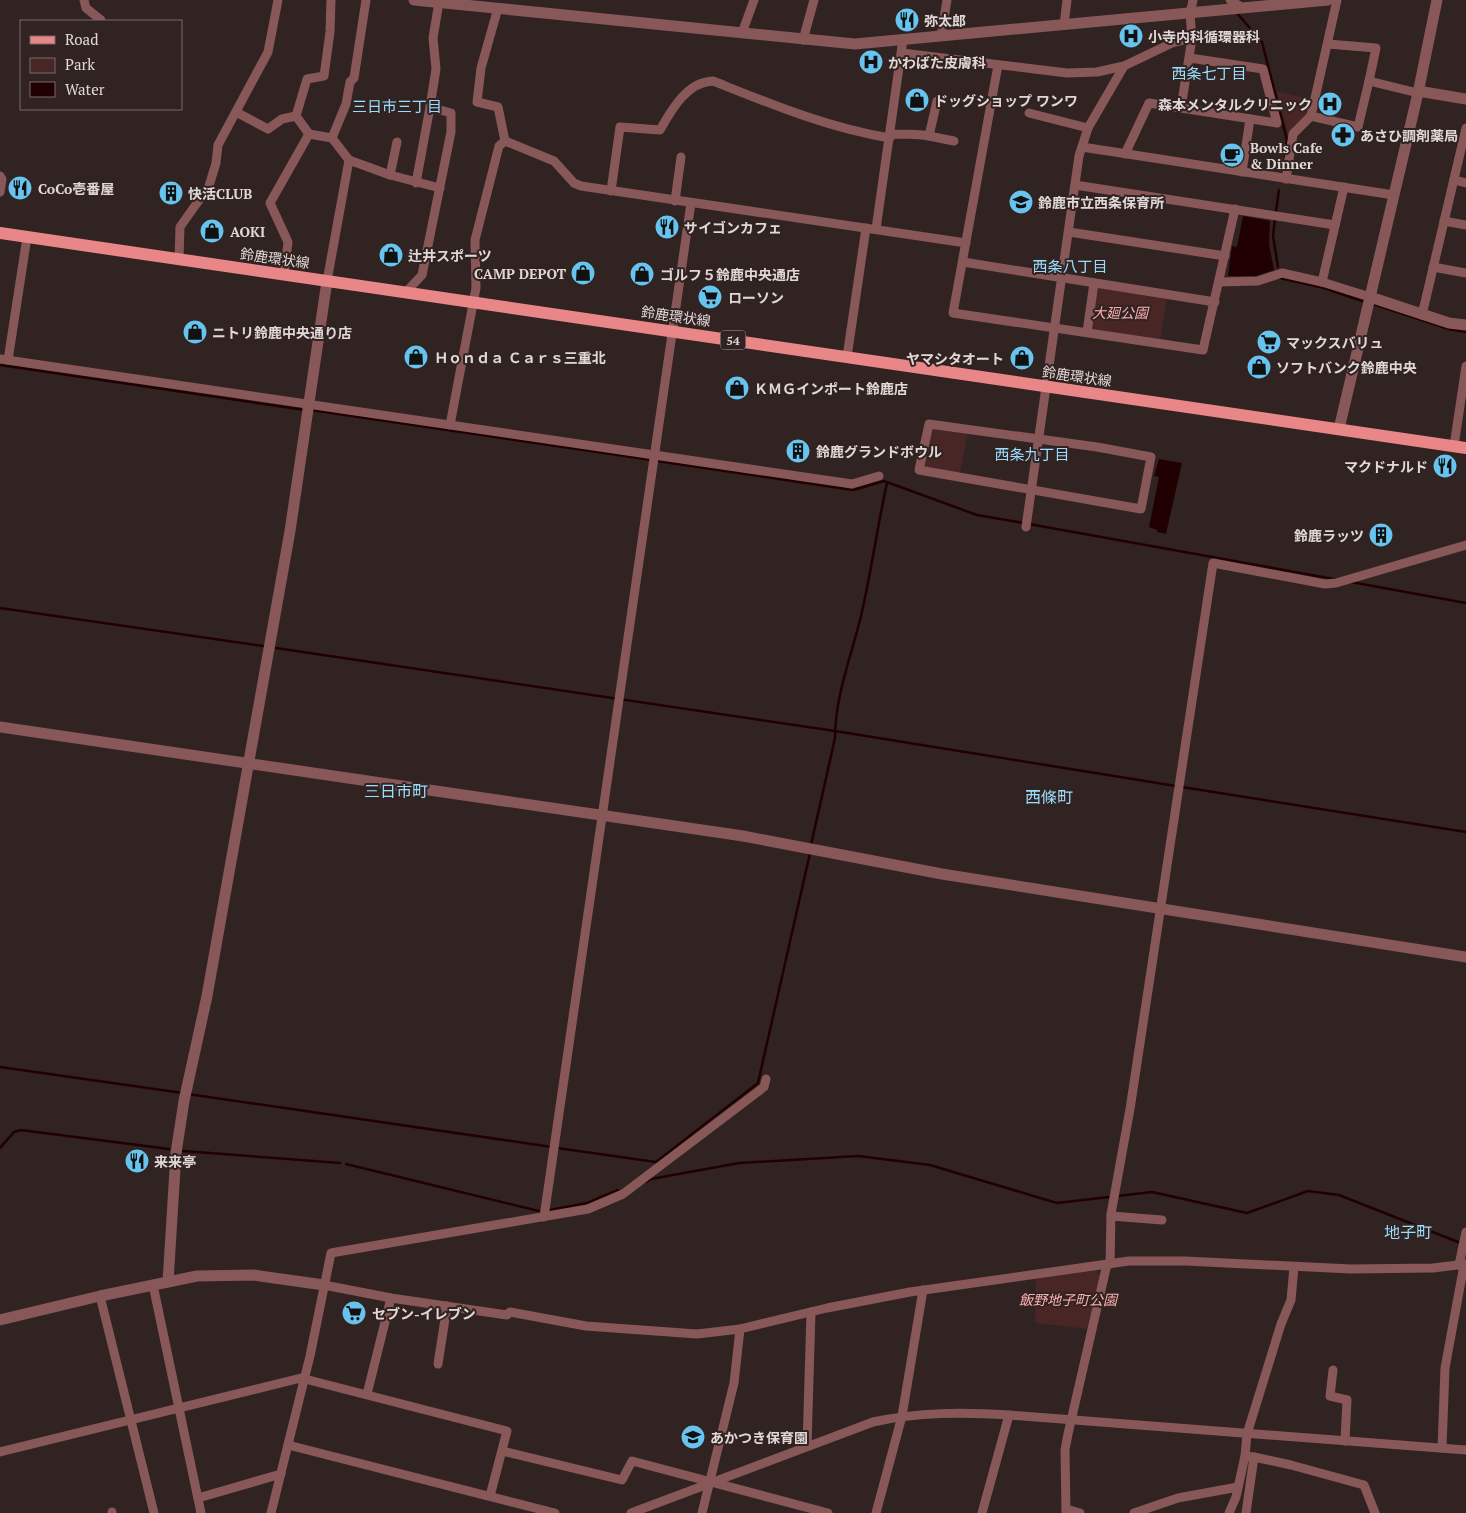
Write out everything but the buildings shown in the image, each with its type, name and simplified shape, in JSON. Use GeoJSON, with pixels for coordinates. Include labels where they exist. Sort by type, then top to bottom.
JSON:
{"type":"FeatureCollection","features":[{"type":"Feature","properties":{"kind":"main road","name":"鈴鹿環状線"},"geometry":{"type":"LineString","coordinates":[[0,233],[1460,447]]}},
{"type":"Feature","properties":{"kind":"street"},"geometry":{"type":"LineString","coordinates":[[84,0],[86,8],[101,20]]}},
{"type":"Feature","properties":{"kind":"street"},"geometry":{"type":"LineString","coordinates":[[179,259],[180,227],[209,186],[216,163],[218,146],[268,52],[278,0]]}},
{"type":"Feature","properties":{"kind":"street"},"geometry":{"type":"LineString","coordinates":[[296,116],[307,79],[324,76],[330,32],[331,0]]}},
{"type":"Feature","properties":{"kind":"street"},"geometry":{"type":"LineString","coordinates":[[332,138],[346,104],[350,82],[354,78],[366,0]]}},
{"type":"Feature","properties":{"kind":"street"},"geometry":{"type":"LineString","coordinates":[[414,0],[465,2],[498,8],[600,20],[855,44],[1328,0]]}},
{"type":"Feature","properties":{"kind":"street"},"geometry":{"type":"LineString","coordinates":[[742,33],[754,0]]}},
{"type":"Feature","properties":{"kind":"street"},"geometry":{"type":"LineString","coordinates":[[803,40],[814,0]]}},
{"type":"Feature","properties":{"kind":"street"},"geometry":{"type":"LineString","coordinates":[[941,36],[947,0]]}},
{"type":"Feature","properties":{"kind":"street"},"geometry":{"type":"LineString","coordinates":[[1064,25],[1068,0]]}},
{"type":"Feature","properties":{"kind":"street"},"geometry":{"type":"LineString","coordinates":[[1181,108],[1190,58],[1192,38],[1190,14],[1193,0]]}},
{"type":"Feature","properties":{"kind":"street"},"geometry":{"type":"LineString","coordinates":[[1230,0],[1243,8]]}},
{"type":"Feature","properties":{"kind":"street"},"geometry":{"type":"LineString","coordinates":[[1286,178],[1293,134],[1311,116],[1338,0]]}},
{"type":"Feature","properties":{"kind":"street"},"geometry":{"type":"LineString","coordinates":[[1339,429],[1438,0]]}},
{"type":"Feature","properties":{"kind":"street"},"geometry":{"type":"LineString","coordinates":[[416,182],[436,69],[432,38],[438,2]]}},
{"type":"Feature","properties":{"kind":"street"},"geometry":{"type":"LineString","coordinates":[[498,8],[481,68],[477,102],[498,107],[505,141]]}},
{"type":"Feature","properties":{"kind":"street"},"geometry":{"type":"LineString","coordinates":[[902,53],[1067,73],[1097,72],[1124,66],[1172,44],[1192,38]]}},
{"type":"Feature","properties":{"kind":"street"},"geometry":{"type":"LineString","coordinates":[[876,229],[903,40]]}},
{"type":"Feature","properties":{"kind":"street"},"geometry":{"type":"LineString","coordinates":[[1311,116],[1358,127],[1369,81],[1376,48],[1328,44]]}},
{"type":"Feature","properties":{"kind":"street"},"geometry":{"type":"LineString","coordinates":[[1125,154],[1149,103],[1277,123],[1263,69],[1190,58]]}},
{"type":"Feature","properties":{"kind":"street"},"geometry":{"type":"LineString","coordinates":[[998,65],[953,313],[1204,350],[1235,209]]}},
{"type":"Feature","properties":{"kind":"street"},"geometry":{"type":"LineString","coordinates":[[1027,523],[1048,387],[1068,232],[1082,147],[1088,128],[1124,66]]}},
{"type":"Feature","properties":{"kind":"street"},"geometry":{"type":"LineString","coordinates":[[611,191],[620,127],[660,130],[688,90],[704,81],[713,81],[805,117],[857,132],[890,136],[906,135],[913,132],[954,141]]}},
{"type":"Feature","properties":{"kind":"street"},"geometry":{"type":"LineString","coordinates":[[1369,81],[1418,92],[1466,99]]}},
{"type":"Feature","properties":{"kind":"street"},"geometry":{"type":"LineString","coordinates":[[929,136],[937,101]]}},
{"type":"Feature","properties":{"kind":"street"},"geometry":{"type":"LineString","coordinates":[[406,292],[422,275],[451,132],[451,113],[430,107]]}},
{"type":"Feature","properties":{"kind":"street"},"geometry":{"type":"LineString","coordinates":[[236,112],[268,128],[282,119],[296,116]]}},
{"type":"Feature","properties":{"kind":"street"},"geometry":{"type":"LineString","coordinates":[[1029,114],[1088,128]]}},
{"type":"Feature","properties":{"kind":"street"},"geometry":{"type":"LineString","coordinates":[[296,116],[308,134],[332,138],[349,160],[390,175],[440,188]]}},
{"type":"Feature","properties":{"kind":"street"},"geometry":{"type":"LineString","coordinates":[[1242,172],[1250,119]]}},
{"type":"Feature","properties":{"kind":"street"},"geometry":{"type":"LineString","coordinates":[[284,274],[288,242],[270,203],[308,134]]}},
{"type":"Feature","properties":{"kind":"street"},"geometry":{"type":"LineString","coordinates":[[1422,315],[1465,134]]}},
{"type":"Feature","properties":{"kind":"street"},"geometry":{"type":"LineString","coordinates":[[505,141],[554,161],[574,183],[675,201],[966,243]]}},
{"type":"Feature","properties":{"kind":"street"},"geometry":{"type":"LineString","coordinates":[[450,425],[476,288],[475,240],[499,146],[505,141]]}},
{"type":"Feature","properties":{"kind":"street"},"geometry":{"type":"LineString","coordinates":[[390,175],[397,142]]}},
{"type":"Feature","properties":{"kind":"street"},"geometry":{"type":"LineString","coordinates":[[1082,147],[1394,195]]}},
{"type":"Feature","properties":{"kind":"street"},"geometry":{"type":"LineString","coordinates":[[675,201],[681,158]]}},
{"type":"Feature","properties":{"kind":"street"},"geometry":{"type":"LineString","coordinates":[[168,1282],[176,1153],[186,1094],[207,996],[290,531],[327,281],[349,160]]}},
{"type":"Feature","properties":{"kind":"street"},"geometry":{"type":"LineString","coordinates":[[0,176],[2,179],[0,192]]}},
{"type":"Feature","properties":{"kind":"street"},"geometry":{"type":"LineString","coordinates":[[1454,180],[1466,183]]}},
{"type":"Feature","properties":{"kind":"street"},"geometry":{"type":"LineString","coordinates":[[1075,185],[1335,225]]}},
{"type":"Feature","properties":{"kind":"street"},"geometry":{"type":"LineString","coordinates":[[1322,282],[1344,187]]}},
{"type":"Feature","properties":{"kind":"street"},"geometry":{"type":"LineString","coordinates":[[544,1217],[691,203]]}},
{"type":"Feature","properties":{"kind":"street"},"geometry":{"type":"LineString","coordinates":[[1444,221],[1466,225]]}},
{"type":"Feature","properties":{"kind":"street"},"geometry":{"type":"LineString","coordinates":[[847,357],[866,228]]}},
{"type":"Feature","properties":{"kind":"street"},"geometry":{"type":"LineString","coordinates":[[1068,232],[1225,256]]}},
{"type":"Feature","properties":{"kind":"street"},"geometry":{"type":"LineString","coordinates":[[27,237],[4,360],[309,409],[450,425],[655,459],[852,484],[879,476]]}},
{"type":"Feature","properties":{"kind":"street"},"geometry":{"type":"LineString","coordinates":[[963,262],[1215,302]]}},
{"type":"Feature","properties":{"kind":"street"},"geometry":{"type":"LineString","coordinates":[[1433,267],[1466,272]]}},
{"type":"Feature","properties":{"kind":"street"},"geometry":{"type":"LineString","coordinates":[[1220,282],[1258,281],[1282,273],[1322,282],[1369,303],[1449,323],[1466,325]]}},
{"type":"Feature","properties":{"kind":"street"},"geometry":{"type":"LineString","coordinates":[[1087,332],[1094,283]]}},
{"type":"Feature","properties":{"kind":"street"},"geometry":{"type":"LineString","coordinates":[[1460,447],[1466,366]]}},
{"type":"Feature","properties":{"kind":"street"},"geometry":{"type":"LineString","coordinates":[[929,424],[1040,439],[1151,457],[1142,509],[919,470],[929,424]]}},
{"type":"Feature","properties":{"kind":"street"},"geometry":{"type":"LineString","coordinates":[[1080,1513],[1066,1511],[1065,1450],[1108,1264],[1113,1200],[1161,908],[1213,563],[1325,584],[1354,578],[1466,545]]}},
{"type":"Feature","properties":{"kind":"street"},"geometry":{"type":"LineString","coordinates":[[0,727],[601,815],[813,849],[942,874],[1466,957]]}},
{"type":"Feature","properties":{"kind":"street"},"geometry":{"type":"LineString","coordinates":[[271,1513],[304,1378],[331,1253],[588,1209],[623,1194],[764,1087],[766,1079]]}},
{"type":"Feature","properties":{"kind":"street"},"geometry":{"type":"LineString","coordinates":[[1111,1216],[1162,1220]]}},
{"type":"Feature","properties":{"kind":"street"},"geometry":{"type":"LineString","coordinates":[[1442,1448],[1445,1368],[1463,1265],[1466,1232]]}},
{"type":"Feature","properties":{"kind":"street"},"geometry":{"type":"LineString","coordinates":[[0,1320],[100,1296],[197,1276],[233,1274],[270,1276],[391,1298],[507,1315],[510,1312],[586,1326],[697,1334],[740,1329],[864,1300],[1108,1264],[1166,1260],[1294,1267],[1405,1268],[1463,1265]]}},
{"type":"Feature","properties":{"kind":"street"},"geometry":{"type":"LineString","coordinates":[[1246,1513],[1250,1457],[1247,1434],[1281,1324],[1291,1300],[1294,1267]]}},
{"type":"Feature","properties":{"kind":"street"},"geometry":{"type":"LineString","coordinates":[[154,1285],[178,1410],[201,1513]]}},
{"type":"Feature","properties":{"kind":"street"},"geometry":{"type":"LineString","coordinates":[[876,1513],[902,1416],[923,1290]]}},
{"type":"Feature","properties":{"kind":"street"},"geometry":{"type":"LineString","coordinates":[[100,1296],[154,1513]]}},
{"type":"Feature","properties":{"kind":"street"},"geometry":{"type":"LineString","coordinates":[[367,1394],[391,1298]]}},
{"type":"Feature","properties":{"kind":"street"},"geometry":{"type":"LineString","coordinates":[[438,1364],[447,1306]]}},
{"type":"Feature","properties":{"kind":"street"},"geometry":{"type":"LineString","coordinates":[[807,1446],[811,1312]]}},
{"type":"Feature","properties":{"kind":"street"},"geometry":{"type":"LineString","coordinates":[[702,1513],[734,1383],[740,1329]]}},
{"type":"Feature","properties":{"kind":"street"},"geometry":{"type":"LineString","coordinates":[[1333,1370],[1330,1396],[1347,1400],[1345,1441]]}},
{"type":"Feature","properties":{"kind":"street"},"geometry":{"type":"LineString","coordinates":[[0,1452],[304,1378],[507,1431],[490,1496]]}},
{"type":"Feature","properties":{"kind":"street"},"geometry":{"type":"LineString","coordinates":[[631,1513],[873,1422],[902,1416],[962,1412],[1466,1450]]}},
{"type":"Feature","properties":{"kind":"street"},"geometry":{"type":"LineString","coordinates":[[982,1513],[1008,1415]]}},
{"type":"Feature","properties":{"kind":"street"},"geometry":{"type":"LineString","coordinates":[[288,1445],[555,1513]]}},
{"type":"Feature","properties":{"kind":"street"},"geometry":{"type":"LineString","coordinates":[[502,1450],[622,1480],[632,1461],[709,1483],[828,1513]]}},
{"type":"Feature","properties":{"kind":"street"},"geometry":{"type":"LineString","coordinates":[[1229,1513],[1250,1457]]}},
{"type":"Feature","properties":{"kind":"street"},"geometry":{"type":"LineString","coordinates":[[1250,1457],[1291,1465],[1364,1485],[1375,1513]]}},
{"type":"Feature","properties":{"kind":"street"},"geometry":{"type":"LineString","coordinates":[[198,1498],[281,1474]]}},
{"type":"Feature","properties":{"kind":"street"},"geometry":{"type":"LineString","coordinates":[[1134,1513],[1178,1498],[1238,1487]]}},
{"type":"Feature","properties":{"kind":"green space"},"geometry":{"type":"Polygon","coordinates":[[[1277,92],[1311,99],[1307,117],[1291,133],[1288,133],[1277,92]]]}},
{"type":"Feature","properties":{"kind":"green space","name":"大廻公園"},"geometry":{"type":"Polygon","coordinates":[[[1099,287],[1167,298],[1160,340],[1092,330],[1090,328],[1096,289],[1099,287]]]}},
{"type":"Feature","properties":{"kind":"green space"},"geometry":{"type":"Polygon","coordinates":[[[934,427],[968,432],[960,473],[926,467],[923,464],[931,429],[934,427]]]}},
{"type":"Feature","properties":{"kind":"green space","name":"飯野地子町公園"},"geometry":{"type":"Polygon","coordinates":[[[1095,1270],[1101,1277],[1088,1329],[1035,1323],[1036,1276],[1095,1270]]]}},
{"type":"Feature","properties":{"kind":"water"},"geometry":{"type":"Polygon","coordinates":[[[1243,216],[1270,221],[1269,244],[1274,270],[1255,276],[1228,276],[1232,246],[1237,247],[1243,216]]]}},
{"type":"Feature","properties":{"kind":"water"},"geometry":{"type":"Polygon","coordinates":[[[1159,459],[1182,463],[1166,534],[1157,532],[1157,530],[1149,527],[1159,477],[1154,476],[1159,459]]]}},
{"type":"Feature","properties":{"kind":"waterway"},"geometry":{"type":"LineString","coordinates":[[1236,12],[1262,42],[1287,140],[1285,156]]}},
{"type":"Feature","properties":{"kind":"waterway"},"geometry":{"type":"LineString","coordinates":[[1276,211],[1279,190]]}},
{"type":"Feature","properties":{"kind":"waterway"},"geometry":{"type":"LineString","coordinates":[[1275,219],[1273,236],[1278,267]]}},
{"type":"Feature","properties":{"kind":"waterway"},"geometry":{"type":"LineString","coordinates":[[1280,278],[1324,288],[1365,302]]}},
{"type":"Feature","properties":{"kind":"waterway"},"geometry":{"type":"LineString","coordinates":[[1373,304],[1449,329],[1466,332]]}},
{"type":"Feature","properties":{"kind":"waterway"},"geometry":{"type":"LineString","coordinates":[[0,365],[305,410]]}},
{"type":"Feature","properties":{"kind":"waterway"},"geometry":{"type":"LineString","coordinates":[[311,410],[652,460]]}},
{"type":"Feature","properties":{"kind":"waterway"},"geometry":{"type":"LineString","coordinates":[[657,461],[853,490],[884,481],[977,515],[1024,523]]}},
{"type":"Feature","properties":{"kind":"waterway"},"geometry":{"type":"LineString","coordinates":[[811,845],[835,738],[841,688],[863,607],[887,483]]}},
{"type":"Feature","properties":{"kind":"waterway"},"geometry":{"type":"LineString","coordinates":[[1029,524],[1334,579]]}},
{"type":"Feature","properties":{"kind":"waterway"},"geometry":{"type":"LineString","coordinates":[[1351,582],[1466,603]]}},
{"type":"Feature","properties":{"kind":"waterway"},"geometry":{"type":"LineString","coordinates":[[0,608],[263,646]]}},
{"type":"Feature","properties":{"kind":"waterway"},"geometry":{"type":"LineString","coordinates":[[276,648],[835,731],[1176,786]]}},
{"type":"Feature","properties":{"kind":"waterway"},"geometry":{"type":"LineString","coordinates":[[1182,787],[1466,832]]}},
{"type":"Feature","properties":{"kind":"waterway"},"geometry":{"type":"LineString","coordinates":[[557,1148],[656,1162],[758,1083],[810,853]]}},
{"type":"Feature","properties":{"kind":"waterway"},"geometry":{"type":"LineString","coordinates":[[0,1067],[183,1093]]}},
{"type":"Feature","properties":{"kind":"waterway"},"geometry":{"type":"LineString","coordinates":[[188,1094],[552,1147]]}},
{"type":"Feature","properties":{"kind":"waterway"},"geometry":{"type":"LineString","coordinates":[[0,1148],[14,1132],[21,1130],[169,1149]]}},
{"type":"Feature","properties":{"kind":"waterway"},"geometry":{"type":"LineString","coordinates":[[183,1151],[340,1163]]}},
{"type":"Feature","properties":{"kind":"waterway"},"geometry":{"type":"LineString","coordinates":[[646,1182],[651,1179],[739,1163],[858,1156],[930,1165],[1057,1203],[1152,1192],[1247,1213],[1308,1191],[1339,1195],[1458,1242]]}},
{"type":"Feature","properties":{"kind":"waterway"},"geometry":{"type":"LineString","coordinates":[[346,1164],[539,1211]]}},
{"type":"Feature","properties":{"kind":"waterway"},"geometry":{"type":"LineString","coordinates":[[550,1210],[587,1203],[618,1190]]}},
{"type":"Feature","properties":{"kind":"place","name":"弥太郎"},"geometry":{"type":"Point","coordinates":[907,20]}},
{"type":"Feature","properties":{"kind":"place","name":"小寺内科循環器科"},"geometry":{"type":"Point","coordinates":[1131,36]}},
{"type":"Feature","properties":{"kind":"place","name":"かわばた皮膚科"},"geometry":{"type":"Point","coordinates":[871,62]}},
{"type":"Feature","properties":{"kind":"place","name":"ドッグショップ ワンワ"},"geometry":{"type":"Point","coordinates":[917,100]}},
{"type":"Feature","properties":{"kind":"place","name":"森本メンタルクリニック"},"geometry":{"type":"Point","coordinates":[1330,104]}},
{"type":"Feature","properties":{"kind":"place","name":"あさひ調剤薬局"},"geometry":{"type":"Point","coordinates":[1343,135]}},
{"type":"Feature","properties":{"kind":"place","name":"Bowls Cafe & Dinner"},"geometry":{"type":"Point","coordinates":[1232,155]}},
{"type":"Feature","properties":{"kind":"place","name":"CoCo壱番屋"},"geometry":{"type":"Point","coordinates":[20,188]}},
{"type":"Feature","properties":{"kind":"place","name":"快活CLUB"},"geometry":{"type":"Point","coordinates":[171,193]}},
{"type":"Feature","properties":{"kind":"place","name":"鈴鹿市立西条保育所"},"geometry":{"type":"Point","coordinates":[1021,202]}},
{"type":"Feature","properties":{"kind":"place","name":"サイゴンカフェ"},"geometry":{"type":"Point","coordinates":[667,227]}},
{"type":"Feature","properties":{"kind":"place","name":"AOKI"},"geometry":{"type":"Point","coordinates":[212,231]}},
{"type":"Feature","properties":{"kind":"place","name":"辻井スポーツ"},"geometry":{"type":"Point","coordinates":[391,255]}},
{"type":"Feature","properties":{"kind":"place","name":"CAMP DEPOT"},"geometry":{"type":"Point","coordinates":[583,273]}},
{"type":"Feature","properties":{"kind":"place","name":"ゴルフ５鈴鹿中央通店"},"geometry":{"type":"Point","coordinates":[642,274]}},
{"type":"Feature","properties":{"kind":"place","name":"ローソン"},"geometry":{"type":"Point","coordinates":[710,297]}},
{"type":"Feature","properties":{"kind":"place","name":"ニトリ鈴鹿中央通り店"},"geometry":{"type":"Point","coordinates":[195,332]}},
{"type":"Feature","properties":{"kind":"place","name":"マックスバリュ"},"geometry":{"type":"Point","coordinates":[1269,342]}},
{"type":"Feature","properties":{"kind":"place","name":"Ｈｏｎｄａ Ｃａｒｓ三重北"},"geometry":{"type":"Point","coordinates":[416,357]}},
{"type":"Feature","properties":{"kind":"place","name":"ヤマシタオート"},"geometry":{"type":"Point","coordinates":[1022,358]}},
{"type":"Feature","properties":{"kind":"place","name":"ソフトバンク鈴鹿中央"},"geometry":{"type":"Point","coordinates":[1259,367]}},
{"type":"Feature","properties":{"kind":"place","name":"ＫＭＧインポート鈴鹿店"},"geometry":{"type":"Point","coordinates":[737,388]}},
{"type":"Feature","properties":{"kind":"place","name":"鈴鹿グランドボウル"},"geometry":{"type":"Point","coordinates":[798,451]}},
{"type":"Feature","properties":{"kind":"place","name":"マクドナルド"},"geometry":{"type":"Point","coordinates":[1445,466]}},
{"type":"Feature","properties":{"kind":"place","name":"鈴鹿ラッツ"},"geometry":{"type":"Point","coordinates":[1381,535]}},
{"type":"Feature","properties":{"kind":"place","name":"来来亭"},"geometry":{"type":"Point","coordinates":[137,1161]}},
{"type":"Feature","properties":{"kind":"place","name":"セブン-イレブン"},"geometry":{"type":"Point","coordinates":[354,1313]}},
{"type":"Feature","properties":{"kind":"place","name":"あかつき保育園"},"geometry":{"type":"Point","coordinates":[693,1437]}},
{"type":"Feature","properties":{"kind":"district","name":"西条七丁目"},"geometry":{"type":"Point","coordinates":[1209,73]}},
{"type":"Feature","properties":{"kind":"district","name":"三日市三丁目"},"geometry":{"type":"Point","coordinates":[397,106]}},
{"type":"Feature","properties":{"kind":"district","name":"西条八丁目"},"geometry":{"type":"Point","coordinates":[1070,266]}},
{"type":"Feature","properties":{"kind":"district","name":"西条九丁目"},"geometry":{"type":"Point","coordinates":[1032,454]}},
{"type":"Feature","properties":{"kind":"district","name":"三日市町"},"geometry":{"type":"Point","coordinates":[396,791]}},
{"type":"Feature","properties":{"kind":"district","name":"西條町"},"geometry":{"type":"Point","coordinates":[1049,797]}},
{"type":"Feature","properties":{"kind":"district","name":"地子町"},"geometry":{"type":"Point","coordinates":[1408,1232]}}]}
